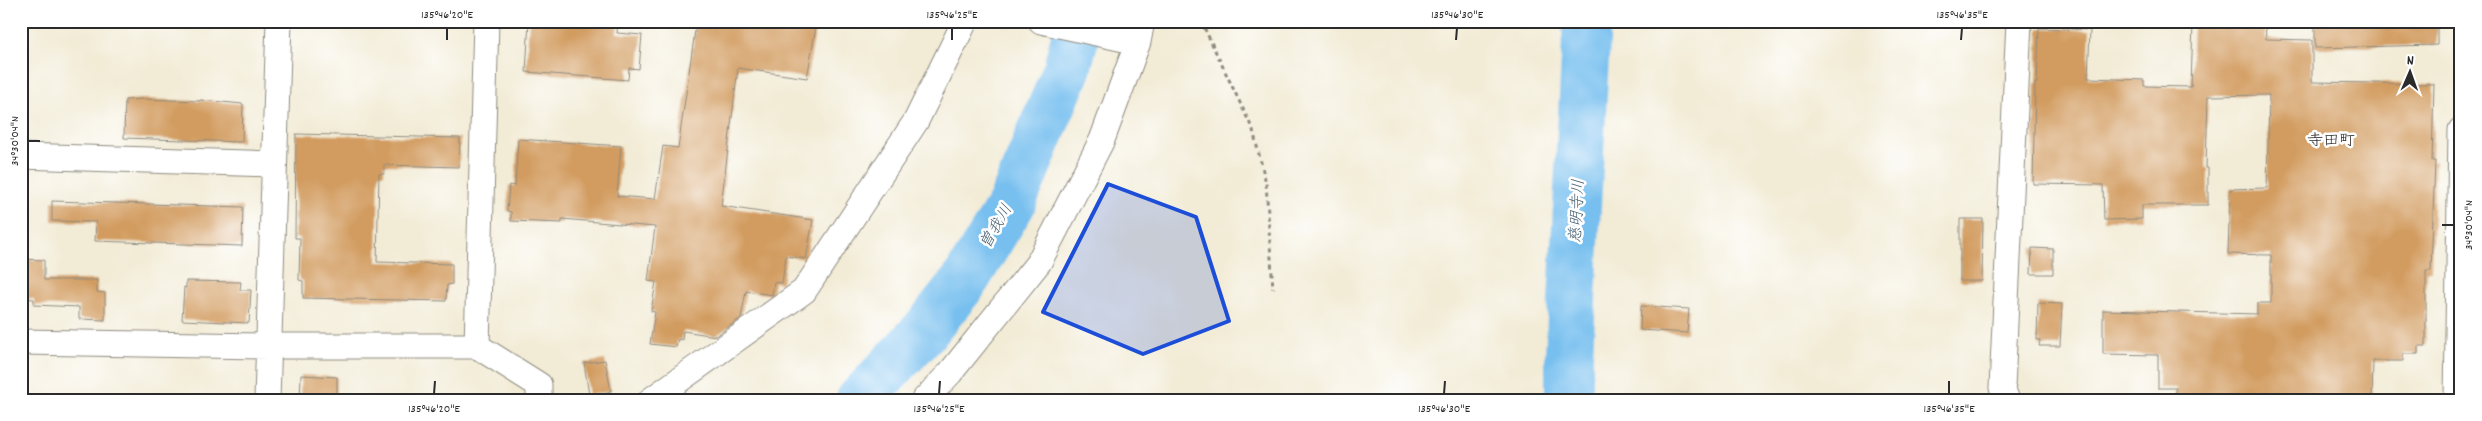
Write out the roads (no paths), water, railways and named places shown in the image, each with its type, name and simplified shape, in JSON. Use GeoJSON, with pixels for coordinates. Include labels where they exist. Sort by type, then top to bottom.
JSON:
{"type":"FeatureCollection","features":[{"type":"Feature","properties":{"kind":"street"},"geometry":{"type":"LineString","coordinates":[[266,400],[279,21]]}},
{"type":"Feature","properties":{"kind":"street"},"geometry":{"type":"LineString","coordinates":[[477,346],[486,21]]}},
{"type":"Feature","properties":{"kind":"street"},"geometry":{"type":"LineString","coordinates":[[651,400],[804,291],[916,121],[965,21]]}},
{"type":"Feature","properties":{"kind":"street"},"geometry":{"type":"LineString","coordinates":[[924,400],[950,374],[1039,262],[1102,140],[1140,32],[1041,21]]}},
{"type":"Feature","properties":{"kind":"street"},"geometry":{"type":"LineString","coordinates":[[2007,400],[2002,388],[2019,21]]}},
{"type":"Feature","properties":{"kind":"street"},"geometry":{"type":"LineString","coordinates":[[2457,400],[2461,130]]}},
{"type":"Feature","properties":{"kind":"street"},"geometry":{"type":"LineString","coordinates":[[21,156],[274,164]]}},
{"type":"Feature","properties":{"kind":"street"},"geometry":{"type":"LineString","coordinates":[[21,342],[269,346],[477,346],[539,386],[539,400]]}},
{"type":"Feature","properties":{"kind":"waterway","name":"曽我川"},"geometry":{"type":"LineString","coordinates":[[860,400],[928,327],[964,282],[1011,205],[1067,69],[1079,21]]}},
{"type":"Feature","properties":{"kind":"waterway","name":"慈明寺川"},"geometry":{"type":"LineString","coordinates":[[1569,400],[1569,355],[1587,21]]}},
{"type":"Feature","properties":{"kind":"district","name":"寺田町"},"geometry":{"type":"Point","coordinates":[2331,141]}}]}
